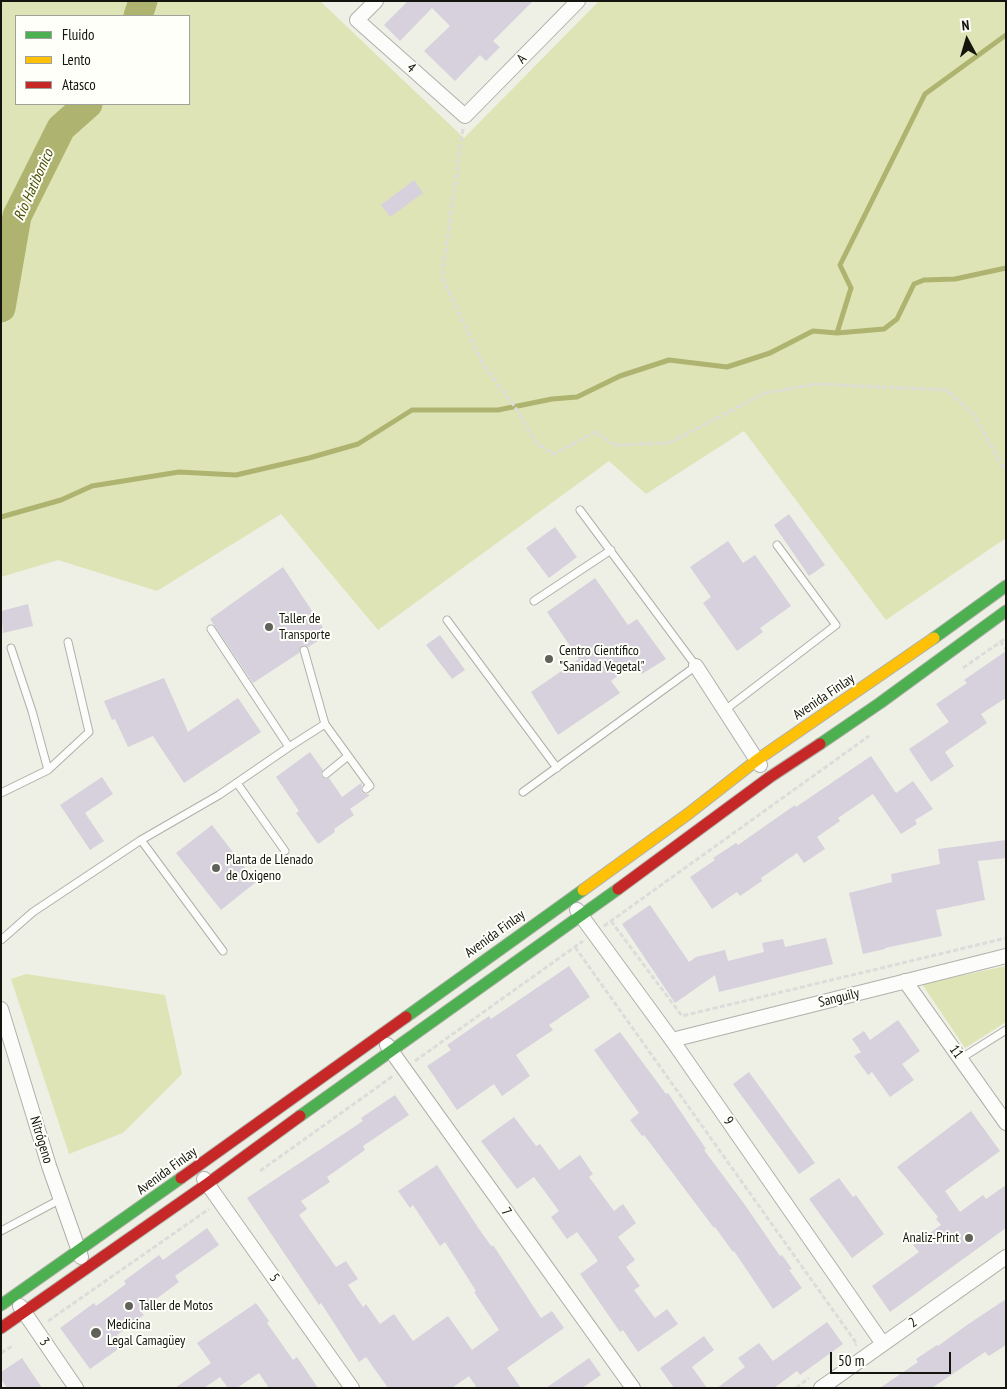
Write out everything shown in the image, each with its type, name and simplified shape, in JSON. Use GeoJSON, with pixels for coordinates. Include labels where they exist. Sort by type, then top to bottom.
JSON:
{"type":"FeatureCollection","features":[{"type":"Feature","properties":{"kind":"main road","name":"Avenida Finlay"},"geometry":{"type":"LineString","coordinates":[[1,1305],[79,1252],[569,900],[688,814],[757,760],[888,671],[1006,586]]}},
{"type":"Feature","properties":{"kind":"main road"},"geometry":{"type":"LineString","coordinates":[[1,1328],[207,1184],[770,778],[880,703],[1006,611]]}},
{"type":"Feature","properties":{"kind":"street","name":"4"},"geometry":{"type":"LineString","coordinates":[[376,1],[358,20],[465,116]]}},
{"type":"Feature","properties":{"kind":"street","name":"A"},"geometry":{"type":"LineString","coordinates":[[465,116],[578,1]]}},
{"type":"Feature","properties":{"kind":"street"},"geometry":{"type":"LineString","coordinates":[[696,666],[770,778]]}},
{"type":"Feature","properties":{"kind":"street","name":"9"},"geometry":{"type":"LineString","coordinates":[[569,900],[672,1040],[883,1344]]}},
{"type":"Feature","properties":{"kind":"street","name":"Sanguily"},"geometry":{"type":"LineString","coordinates":[[672,1040],[1006,956]]}},
{"type":"Feature","properties":{"kind":"street","name":"11"},"geometry":{"type":"LineString","coordinates":[[906,981],[1006,1123]]}},
{"type":"Feature","properties":{"kind":"street","name":"Nitrógeno"},"geometry":{"type":"LineString","coordinates":[[1,1009],[49,1166],[85,1269]]}},
{"type":"Feature","properties":{"kind":"street","name":"7"},"geometry":{"type":"LineString","coordinates":[[380,1036],[633,1388]]}},
{"type":"Feature","properties":{"kind":"street","name":"5"},"geometry":{"type":"LineString","coordinates":[[196,1168],[352,1388]]}},
{"type":"Feature","properties":{"kind":"street","name":"2"},"geometry":{"type":"LineString","coordinates":[[821,1388],[1006,1257]]}},
{"type":"Feature","properties":{"kind":"street","name":"3"},"geometry":{"type":"LineString","coordinates":[[14,1296],[23,1313],[76,1388]]}},
{"type":"Feature","properties":{"kind":"lane"},"geometry":{"type":"LineString","coordinates":[[523,792],[696,666],[580,510]]}},
{"type":"Feature","properties":{"kind":"lane"},"geometry":{"type":"LineString","coordinates":[[725,710],[836,625],[777,545]]}},
{"type":"Feature","properties":{"kind":"lane"},"geometry":{"type":"LineString","coordinates":[[534,601],[611,550]]}},
{"type":"Feature","properties":{"kind":"lane"},"geometry":{"type":"LineString","coordinates":[[447,620],[557,768]]}},
{"type":"Feature","properties":{"kind":"lane"},"geometry":{"type":"LineString","coordinates":[[211,629],[289,747]]}},
{"type":"Feature","properties":{"kind":"lane"},"geometry":{"type":"LineString","coordinates":[[1,793],[48,770],[89,732],[68,642]]}},
{"type":"Feature","properties":{"kind":"lane"},"geometry":{"type":"LineString","coordinates":[[11,648],[32,711],[48,770]]}},
{"type":"Feature","properties":{"kind":"lane"},"geometry":{"type":"LineString","coordinates":[[304,650],[325,724],[370,786],[366,789]]}},
{"type":"Feature","properties":{"kind":"lane"},"geometry":{"type":"LineString","coordinates":[[1,940],[32,912],[140,840],[219,795],[325,724]]}},
{"type":"Feature","properties":{"kind":"lane"},"geometry":{"type":"LineString","coordinates":[[326,774],[348,756]]}},
{"type":"Feature","properties":{"kind":"lane"},"geometry":{"type":"LineString","coordinates":[[237,783],[285,851]]}},
{"type":"Feature","properties":{"kind":"lane"},"geometry":{"type":"LineString","coordinates":[[140,840],[223,951]]}},
{"type":"Feature","properties":{"kind":"lane"},"geometry":{"type":"LineString","coordinates":[[960,1059],[1006,1030]]}},
{"type":"Feature","properties":{"kind":"lane"},"geometry":{"type":"LineString","coordinates":[[1,1231],[61,1199]]}},
{"type":"Feature","properties":{"kind":"path"},"geometry":{"type":"LineString","coordinates":[[465,116],[442,277],[484,366],[515,407],[537,444],[554,454],[596,432],[615,445],[669,443],[765,393],[816,384],[947,390],[974,415],[1006,472]]}},
{"type":"Feature","properties":{"kind":"path"},"geometry":{"type":"LineString","coordinates":[[960,670],[1006,638]]}},
{"type":"Feature","properties":{"kind":"path"},"geometry":{"type":"LineString","coordinates":[[1000,642],[1006,649]]}},
{"type":"Feature","properties":{"kind":"path"},"geometry":{"type":"LineString","coordinates":[[256,1174],[870,734]]}},
{"type":"Feature","properties":{"kind":"path"},"geometry":{"type":"LineString","coordinates":[[611,920],[682,1016],[1006,938]]}},
{"type":"Feature","properties":{"kind":"path"},"geometry":{"type":"LineString","coordinates":[[575,947],[857,1344],[849,1349]]}},
{"type":"Feature","properties":{"kind":"path"},"geometry":{"type":"LineString","coordinates":[[1,1353],[218,1201]]}},
{"type":"Feature","properties":{"kind":"path"},"geometry":{"type":"LineString","coordinates":[[796,1388],[811,1377]]}},
{"type":"Feature","properties":{"kind":"green space"},"geometry":{"type":"Polygon","coordinates":[[[1,1],[320,1],[464,138],[599,1],[1006,1],[1006,538],[886,620],[744,431],[646,494],[609,461],[378,630],[281,514],[157,591],[58,560],[1,577],[1,1]]]}},
{"type":"Feature","properties":{"kind":"green space"},"geometry":{"type":"Polygon","coordinates":[[[1006,966],[1006,1022],[965,1048],[922,984],[1006,966]]]}},
{"type":"Feature","properties":{"kind":"green space"},"geometry":{"type":"Polygon","coordinates":[[[26,974],[165,995],[182,1074],[123,1133],[69,1154],[11,979],[26,974]]]}},
{"type":"Feature","properties":{"kind":"building"},"geometry":{"type":"Polygon","coordinates":[[[408,1],[533,1],[493,41],[500,47],[486,61],[480,55],[455,81],[424,51],[450,26],[432,8],[400,41],[384,25],[408,1]]]}},
{"type":"Feature","properties":{"kind":"building"},"geometry":{"type":"Polygon","coordinates":[[[414,180],[423,193],[390,217],[381,205],[414,180]]]}},
{"type":"Feature","properties":{"kind":"building"},"geometry":{"type":"Polygon","coordinates":[[[789,514],[825,565],[809,576],[774,525],[789,514]]]}},
{"type":"Feature","properties":{"kind":"building"},"geometry":{"type":"Polygon","coordinates":[[[555,527],[577,557],[549,578],[526,548],[555,527]]]}},
{"type":"Feature","properties":{"kind":"building"},"geometry":{"type":"Polygon","coordinates":[[[728,541],[743,563],[755,555],[791,606],[760,628],[763,632],[737,651],[703,603],[711,597],[690,567],[728,541]]]}},
{"type":"Feature","properties":{"kind":"building","name":"Taller de Transporte"},"geometry":{"type":"Polygon","coordinates":[[[283,567],[328,635],[308,647],[305,645],[301,646],[299,653],[253,683],[210,619],[283,567]]]}},
{"type":"Feature","properties":{"kind":"building"},"geometry":{"type":"Polygon","coordinates":[[[595,578],[628,625],[637,619],[666,659],[642,674],[633,664],[611,681],[620,693],[558,735],[531,692],[579,659],[547,612],[595,578]]]}},
{"type":"Feature","properties":{"kind":"building"},"geometry":{"type":"Polygon","coordinates":[[[28,604],[33,626],[3,633],[1,611],[28,604]]]}},
{"type":"Feature","properties":{"kind":"building"},"geometry":{"type":"Polygon","coordinates":[[[440,635],[465,670],[452,679],[426,645],[440,635]]]}},
{"type":"Feature","properties":{"kind":"building"},"geometry":{"type":"Polygon","coordinates":[[[1006,651],[1006,698],[981,714],[987,723],[945,752],[954,766],[931,782],[909,749],[949,722],[936,704],[967,683],[964,680],[1006,651]]]}},
{"type":"Feature","properties":{"kind":"building"},"geometry":{"type":"Polygon","coordinates":[[[164,678],[188,732],[238,698],[261,732],[184,783],[153,736],[128,747],[115,719],[112,720],[104,701],[164,678]]]}},
{"type":"Feature","properties":{"kind":"building"},"geometry":{"type":"Polygon","coordinates":[[[310,752],[323,770],[321,773],[322,777],[325,779],[329,778],[342,797],[361,783],[362,793],[370,795],[350,809],[354,815],[334,829],[335,832],[318,844],[296,813],[299,811],[276,777],[310,752]]]}},
{"type":"Feature","properties":{"kind":"building"},"geometry":{"type":"Polygon","coordinates":[[[871,756],[896,793],[913,781],[933,809],[915,820],[917,824],[901,834],[873,794],[838,818],[840,821],[817,837],[825,849],[804,863],[797,853],[761,878],[762,881],[740,896],[737,892],[712,909],[690,877],[715,860],[713,858],[736,843],[738,845],[795,805],[796,807],[871,756]]]}},
{"type":"Feature","properties":{"kind":"building"},"geometry":{"type":"Polygon","coordinates":[[[102,777],[113,794],[85,813],[104,841],[90,850],[60,805],[102,777]]]}},
{"type":"Feature","properties":{"kind":"building","name":"Planta de Llenado de Oxigeno"},"geometry":{"type":"Polygon","coordinates":[[[212,825],[256,882],[221,910],[176,853],[212,825]]]}},
{"type":"Feature","properties":{"kind":"building"},"geometry":{"type":"Polygon","coordinates":[[[1006,840],[1006,858],[978,861],[985,900],[936,910],[942,936],[863,954],[849,893],[892,882],[891,874],[940,864],[938,849],[1006,840]]]}},
{"type":"Feature","properties":{"kind":"building"},"geometry":{"type":"Polygon","coordinates":[[[650,905],[689,962],[696,957],[725,950],[728,961],[764,952],[762,943],[783,939],[785,947],[826,938],[833,964],[719,992],[715,975],[675,1003],[622,924],[650,905]]]}},
{"type":"Feature","properties":{"kind":"building"},"geometry":{"type":"Polygon","coordinates":[[[569,966],[590,997],[549,1025],[553,1030],[516,1055],[530,1076],[502,1096],[494,1084],[457,1110],[427,1066],[451,1050],[447,1045],[489,1016],[491,1019],[569,966]]]}},
{"type":"Feature","properties":{"kind":"building"},"geometry":{"type":"Polygon","coordinates":[[[898,1020],[920,1051],[902,1064],[914,1080],[890,1097],[872,1072],[868,1075],[854,1056],[861,1052],[852,1039],[864,1031],[870,1040],[898,1020]]]}},
{"type":"Feature","properties":{"kind":"building"},"geometry":{"type":"Polygon","coordinates":[[[620,1032],[666,1094],[668,1093],[706,1149],[704,1150],[780,1256],[782,1255],[792,1269],[789,1270],[802,1288],[773,1309],[734,1251],[714,1228],[644,1135],[642,1136],[630,1120],[639,1113],[594,1050],[620,1032]]]}},
{"type":"Feature","properties":{"kind":"building"},"geometry":{"type":"Polygon","coordinates":[[[749,1072],[815,1163],[799,1174],[733,1084],[749,1072]]]}},
{"type":"Feature","properties":{"kind":"building"},"geometry":{"type":"Polygon","coordinates":[[[395,1095],[409,1115],[363,1146],[365,1150],[327,1177],[330,1182],[301,1201],[307,1209],[299,1215],[336,1267],[346,1261],[358,1279],[348,1285],[363,1307],[366,1304],[380,1324],[394,1314],[413,1341],[448,1316],[472,1350],[499,1330],[445,1242],[440,1246],[413,1205],[410,1208],[398,1191],[437,1165],[541,1318],[552,1311],[564,1328],[507,1368],[521,1388],[477,1388],[469,1376],[452,1388],[388,1388],[366,1357],[359,1362],[321,1303],[319,1305],[247,1198],[363,1121],[361,1118],[395,1095]]]}},
{"type":"Feature","properties":{"kind":"building"},"geometry":{"type":"Polygon","coordinates":[[[971,1111],[1000,1151],[945,1191],[960,1212],[983,1195],[986,1199],[1006,1185],[1006,1228],[890,1312],[872,1286],[919,1252],[913,1245],[941,1225],[936,1219],[938,1217],[897,1167],[971,1111]]]}},
{"type":"Feature","properties":{"kind":"building"},"geometry":{"type":"Polygon","coordinates":[[[514,1117],[536,1146],[540,1144],[559,1170],[580,1155],[593,1174],[589,1177],[614,1211],[623,1204],[636,1223],[618,1237],[635,1260],[626,1267],[640,1286],[634,1290],[655,1318],[667,1309],[678,1324],[638,1352],[623,1330],[620,1332],[580,1274],[598,1261],[577,1232],[567,1239],[551,1217],[559,1211],[534,1177],[517,1189],[481,1141],[514,1117]]]}},
{"type":"Feature","properties":{"kind":"building"},"geometry":{"type":"Polygon","coordinates":[[[839,1178],[853,1197],[856,1195],[884,1234],[852,1258],[809,1199],[839,1178]]]}},
{"type":"Feature","properties":{"kind":"building"},"geometry":{"type":"Polygon","coordinates":[[[207,1228],[219,1245],[175,1276],[179,1282],[140,1311],[144,1315],[117,1335],[124,1345],[90,1369],[60,1328],[94,1303],[96,1306],[126,1284],[124,1281],[159,1255],[163,1260],[207,1228]]]}},
{"type":"Feature","properties":{"kind":"building"},"geometry":{"type":"Polygon","coordinates":[[[1006,1299],[1006,1345],[989,1356],[985,1352],[932,1388],[880,1388],[918,1362],[916,1359],[1006,1299]]]}},
{"type":"Feature","properties":{"kind":"building"},"geometry":{"type":"Polygon","coordinates":[[[256,1303],[269,1321],[267,1323],[293,1360],[297,1357],[318,1388],[269,1388],[259,1373],[237,1388],[228,1388],[220,1377],[204,1388],[175,1388],[211,1363],[197,1343],[256,1303]]]}},
{"type":"Feature","properties":{"kind":"building"},"geometry":{"type":"Polygon","coordinates":[[[827,1322],[843,1344],[800,1375],[797,1371],[774,1388],[717,1388],[745,1367],[738,1358],[759,1343],[773,1361],[827,1322]]]}},
{"type":"Feature","properties":{"kind":"building"},"geometry":{"type":"Polygon","coordinates":[[[704,1336],[714,1350],[692,1367],[707,1388],[674,1388],[660,1368],[704,1336]]]}},
{"type":"Feature","properties":{"kind":"building"},"geometry":{"type":"Polygon","coordinates":[[[22,1358],[42,1388],[7,1388],[1,1379],[1,1372],[22,1358]]]}},
{"type":"Feature","properties":{"kind":"building"},"geometry":{"type":"Polygon","coordinates":[[[589,1358],[601,1375],[582,1388],[546,1388],[589,1358]]]}},
{"type":"Feature","properties":{"kind":"waterway","name":"Río Hatibonico"},"geometry":{"type":"LineString","coordinates":[[138,15],[143,1]]}},
{"type":"Feature","properties":{"kind":"waterway"},"geometry":{"type":"LineString","coordinates":[[837,333],[851,288],[840,265],[925,94],[1006,35]]}},
{"type":"Feature","properties":{"kind":"waterway","name":"Río Hatibonico"},"geometry":{"type":"LineString","coordinates":[[1,308],[17,216],[61,128],[87,105]]}},
{"type":"Feature","properties":{"kind":"waterway"},"geometry":{"type":"LineString","coordinates":[[1,517],[61,500],[92,486],[179,472],[236,475],[309,458],[358,444],[412,410],[498,410],[552,399],[577,397],[620,376],[669,360],[727,367],[770,353],[813,331],[837,333],[884,329],[897,319],[914,284],[924,280],[955,279],[1006,268]]}},
{"type":"Feature","properties":{"kind":"traffic: fast"},"geometry":{"type":"LineString","coordinates":[[934,638],[1006,586]]}},
{"type":"Feature","properties":{"kind":"traffic: fast"},"geometry":{"type":"LineString","coordinates":[[820,744],[880,703],[1006,611]]}},
{"type":"Feature","properties":{"kind":"traffic: fast"},"geometry":{"type":"LineString","coordinates":[[300,1116],[618,889]]}},
{"type":"Feature","properties":{"kind":"traffic: fast"},"geometry":{"type":"LineString","coordinates":[[406,1017],[583,890]]}},
{"type":"Feature","properties":{"kind":"traffic: fast"},"geometry":{"type":"LineString","coordinates":[[1,1305],[181,1178]]}},
{"type":"Feature","properties":{"kind":"traffic: slow"},"geometry":{"type":"LineString","coordinates":[[583,890],[688,814],[757,760],[934,638]]}},
{"type":"Feature","properties":{"kind":"traffic: jam"},"geometry":{"type":"LineString","coordinates":[[618,889],[770,777],[820,744]]}},
{"type":"Feature","properties":{"kind":"traffic: jam"},"geometry":{"type":"LineString","coordinates":[[181,1178],[406,1017]]}},
{"type":"Feature","properties":{"kind":"traffic: jam"},"geometry":{"type":"LineString","coordinates":[[1,1328],[207,1184],[300,1116]]}},
{"type":"Feature","properties":{"kind":"place","name":"Taller de Transporte"},"geometry":{"type":"Point","coordinates":[269,627]}},
{"type":"Feature","properties":{"kind":"place","name":"Centro Científico \"Sanidad Vegetal\""},"geometry":{"type":"Point","coordinates":[549,659]}},
{"type":"Feature","properties":{"kind":"place","name":"Planta de Llenado de Oxigeno"},"geometry":{"type":"Point","coordinates":[216,868]}},
{"type":"Feature","properties":{"kind":"place","name":"Analiz-Print"},"geometry":{"type":"Point","coordinates":[969,1238]}},
{"type":"Feature","properties":{"kind":"place","name":"Taller de Motos"},"geometry":{"type":"Point","coordinates":[129,1306]}},
{"type":"Feature","properties":{"kind":"place","name":"Medicina Legal Camagüey"},"geometry":{"type":"Point","coordinates":[96,1333]}}]}
